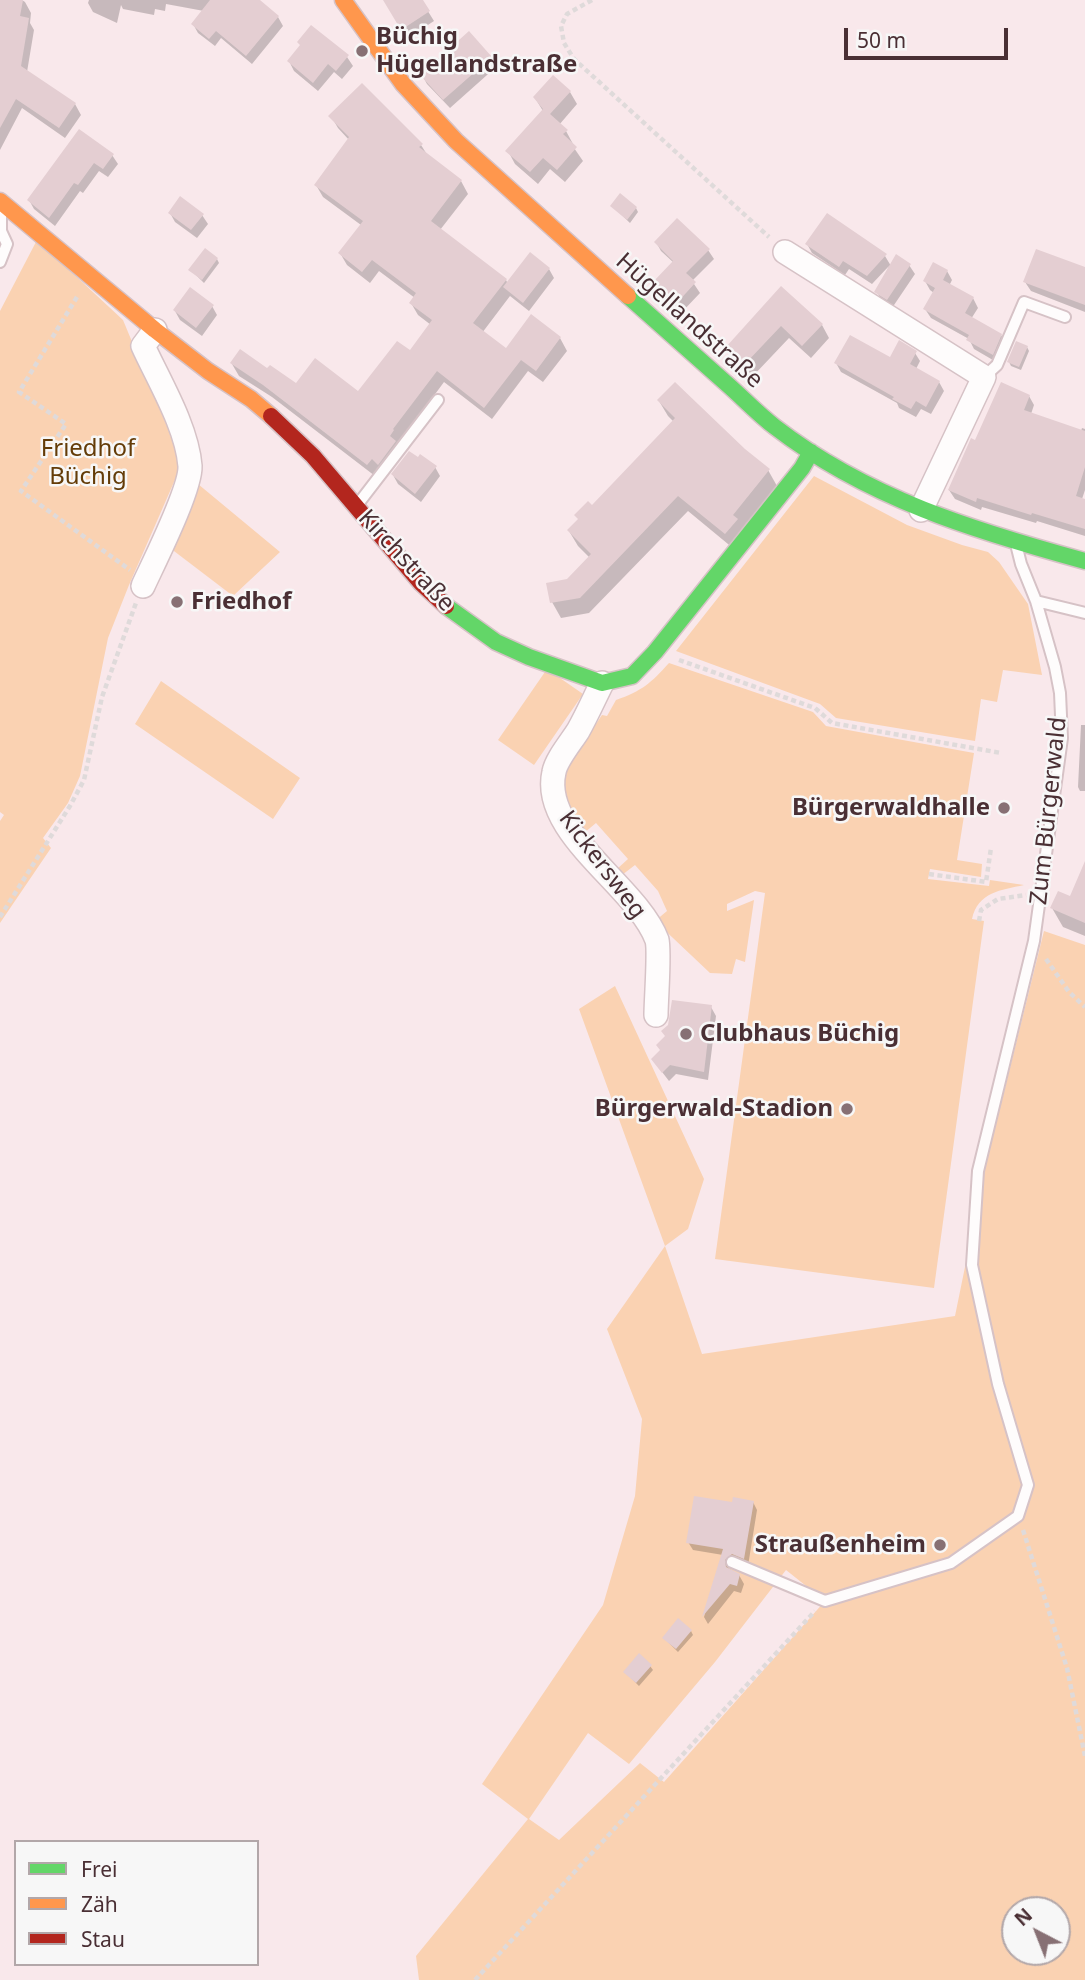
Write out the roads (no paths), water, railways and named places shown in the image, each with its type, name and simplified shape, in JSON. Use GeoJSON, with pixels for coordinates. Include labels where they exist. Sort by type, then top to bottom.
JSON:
{"type":"FeatureCollection","features":[{"type":"Feature","properties":{"kind":"street","name":"Hügellandstraße"},"geometry":{"type":"LineString","coordinates":[[343,0],[403,84],[456,141],[774,426],[810,452],[859,480],[921,510],[1016,542],[1085,561]]}},
{"type":"Feature","properties":{"kind":"street","name":"Kirchstraße"},"geometry":{"type":"LineString","coordinates":[[0,201],[155,330],[208,371],[251,399],[284,428],[313,456],[439,601],[496,642],[602,683]]}},
{"type":"Feature","properties":{"kind":"street"},"geometry":{"type":"LineString","coordinates":[[785,252],[984,377],[921,510]]}},
{"type":"Feature","properties":{"kind":"street"},"geometry":{"type":"LineString","coordinates":[[144,583],[185,491],[190,468],[183,434],[143,346],[155,330]]}},
{"type":"Feature","properties":{"kind":"street"},"geometry":{"type":"LineString","coordinates":[[602,683],[632,676],[655,652],[794,478],[810,452]]}},
{"type":"Feature","properties":{"kind":"street","name":"Kickersweg"},"geometry":{"type":"LineString","coordinates":[[602,683],[554,770],[552,796],[563,821],[597,864],[637,907],[657,942],[656,1015]]}},
{"type":"Feature","properties":{"kind":"lane"},"geometry":{"type":"LineString","coordinates":[[0,201],[1,231],[7,244],[0,262]]}},
{"type":"Feature","properties":{"kind":"lane"},"geometry":{"type":"LineString","coordinates":[[984,377],[997,365],[1024,302],[1065,317]]}},
{"type":"Feature","properties":{"kind":"lane"},"geometry":{"type":"LineString","coordinates":[[356,506],[438,400]]}},
{"type":"Feature","properties":{"kind":"lane","name":"Zum Bürgerwald"},"geometry":{"type":"LineString","coordinates":[[732,1562],[825,1601],[951,1563],[1018,1516],[1027,1485],[998,1384],[972,1265],[978,1171],[1034,941],[1062,738],[1060,693],[1055,667],[1016,542]]}},
{"type":"Feature","properties":{"kind":"lane"},"geometry":{"type":"LineString","coordinates":[[1036,601],[1085,613]]}},
{"type":"Feature","properties":{"kind":"place","name":"Büchig Hügellandstraße"},"geometry":{"type":"Point","coordinates":[362,51]}},
{"type":"Feature","properties":{"kind":"place","name":"Friedhof"},"geometry":{"type":"Point","coordinates":[177,602]}},
{"type":"Feature","properties":{"kind":"place","name":"Bürgerwaldhalle"},"geometry":{"type":"Point","coordinates":[1004,808]}},
{"type":"Feature","properties":{"kind":"place","name":"Clubhaus Büchig"},"geometry":{"type":"Point","coordinates":[686,1034]}},
{"type":"Feature","properties":{"kind":"place","name":"Bürgerwald-Stadion"},"geometry":{"type":"Point","coordinates":[847,1109]}},
{"type":"Feature","properties":{"kind":"place","name":"Straußenheim"},"geometry":{"type":"Point","coordinates":[940,1545]}},
{"type":"Feature","properties":{"kind":"park label","name":"Friedhof Büchig"},"geometry":{"type":"Point","coordinates":[88,463]}}]}
